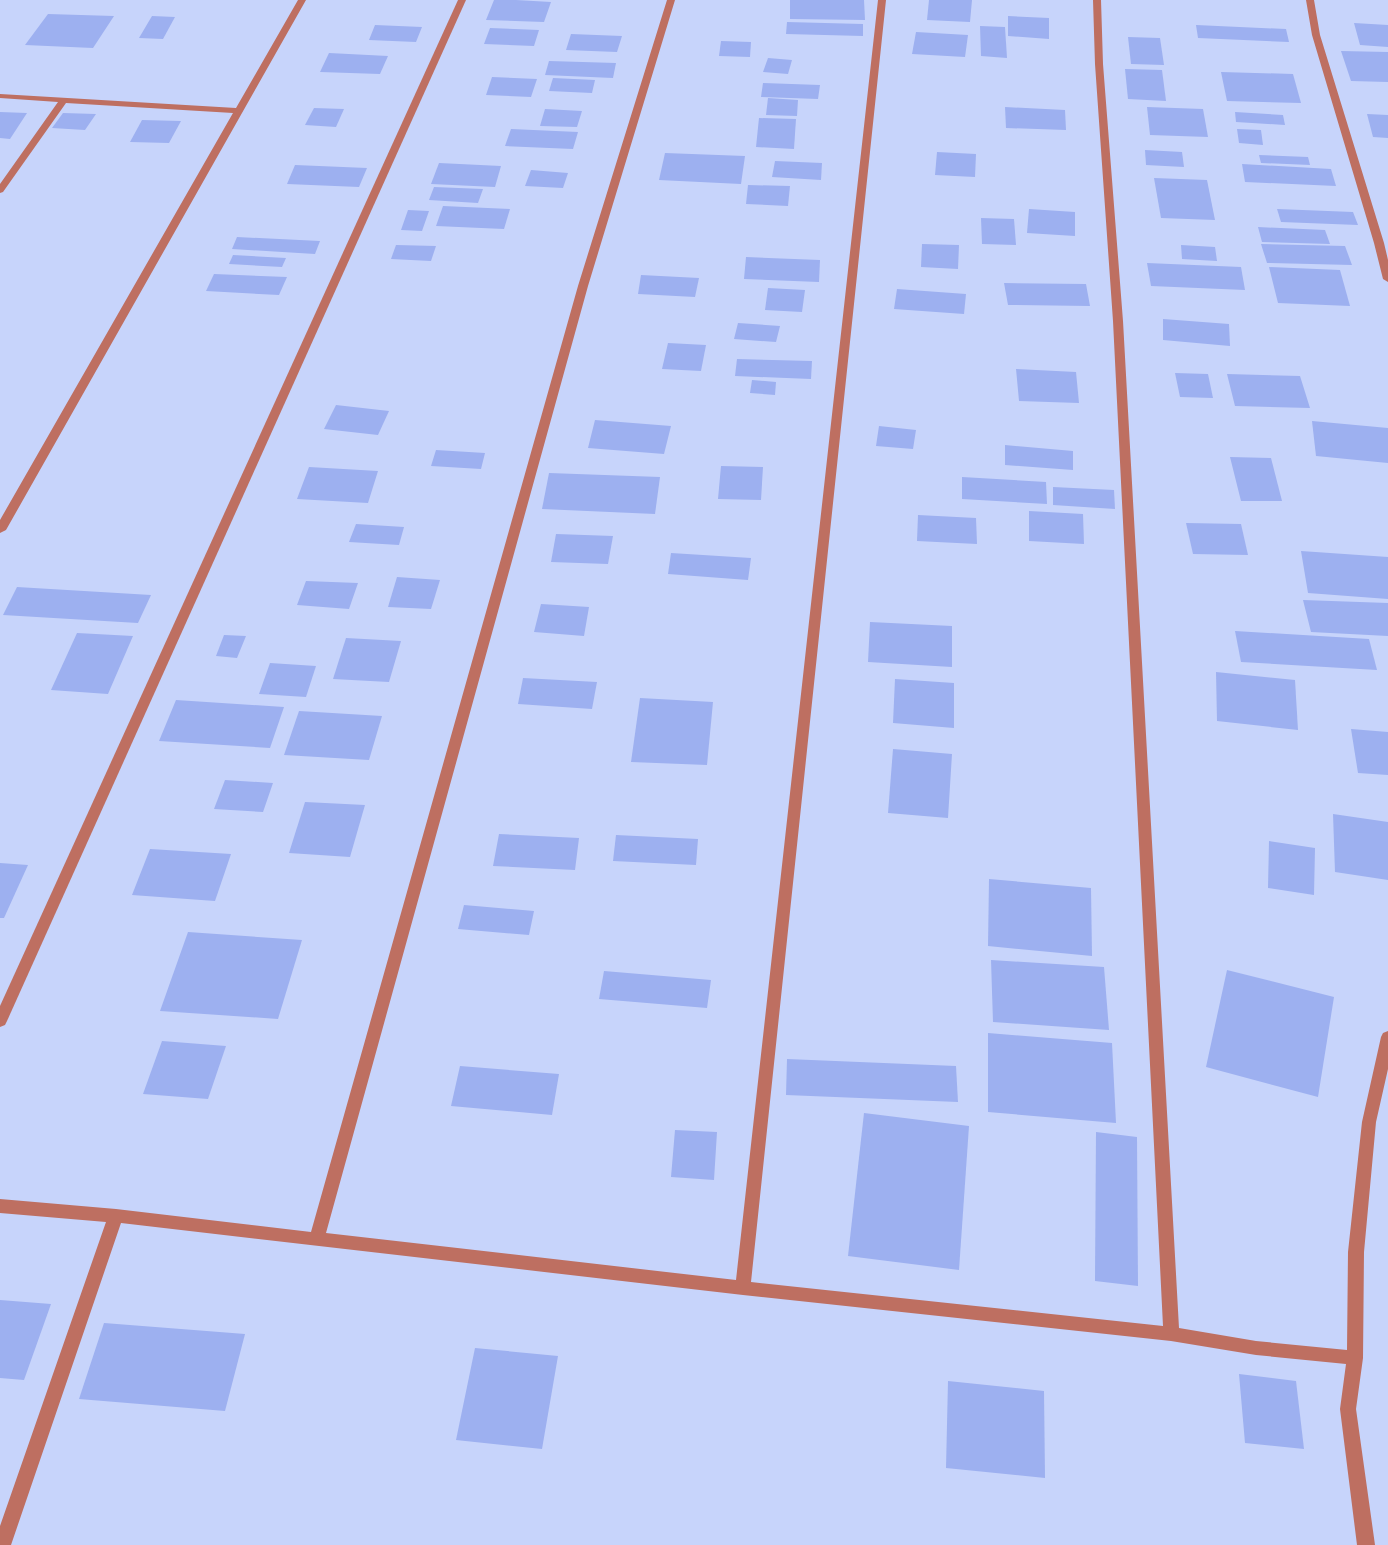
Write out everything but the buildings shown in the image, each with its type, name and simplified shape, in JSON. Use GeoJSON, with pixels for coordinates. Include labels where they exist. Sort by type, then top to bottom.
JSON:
{"type":"FeatureCollection","features":[{"type":"Feature","properties":{"kind":"street"},"geometry":{"type":"LineString","coordinates":[[0,530],[3,518],[302,0]]}},
{"type":"Feature","properties":{"kind":"street"},"geometry":{"type":"LineString","coordinates":[[0,1021],[462,0]]}},
{"type":"Feature","properties":{"kind":"street"},"geometry":{"type":"LineString","coordinates":[[316,1240],[583,286],[671,0]]}},
{"type":"Feature","properties":{"kind":"street"},"geometry":{"type":"LineString","coordinates":[[743,1288],[882,0]]}},
{"type":"Feature","properties":{"kind":"street"},"geometry":{"type":"LineString","coordinates":[[1097,0],[1100,74],[1119,341],[1171,1334]]}},
{"type":"Feature","properties":{"kind":"street"},"geometry":{"type":"LineString","coordinates":[[1310,0],[1316,36],[1379,242],[1388,279]]}},
{"type":"Feature","properties":{"kind":"street"},"geometry":{"type":"LineString","coordinates":[[0,96],[237,111]]}},
{"type":"Feature","properties":{"kind":"street"},"geometry":{"type":"LineString","coordinates":[[0,190],[63,101]]}},
{"type":"Feature","properties":{"kind":"street"},"geometry":{"type":"LineString","coordinates":[[1366,1545],[1348,1409],[1355,1358],[1356,1252],[1369,1122],[1388,1037]]}},
{"type":"Feature","properties":{"kind":"street"},"geometry":{"type":"LineString","coordinates":[[0,1206],[116,1216],[743,1288],[1171,1334],[1256,1348],[1355,1358]]}},
{"type":"Feature","properties":{"kind":"street"},"geometry":{"type":"LineString","coordinates":[[2,1545],[116,1216]]}}]}
